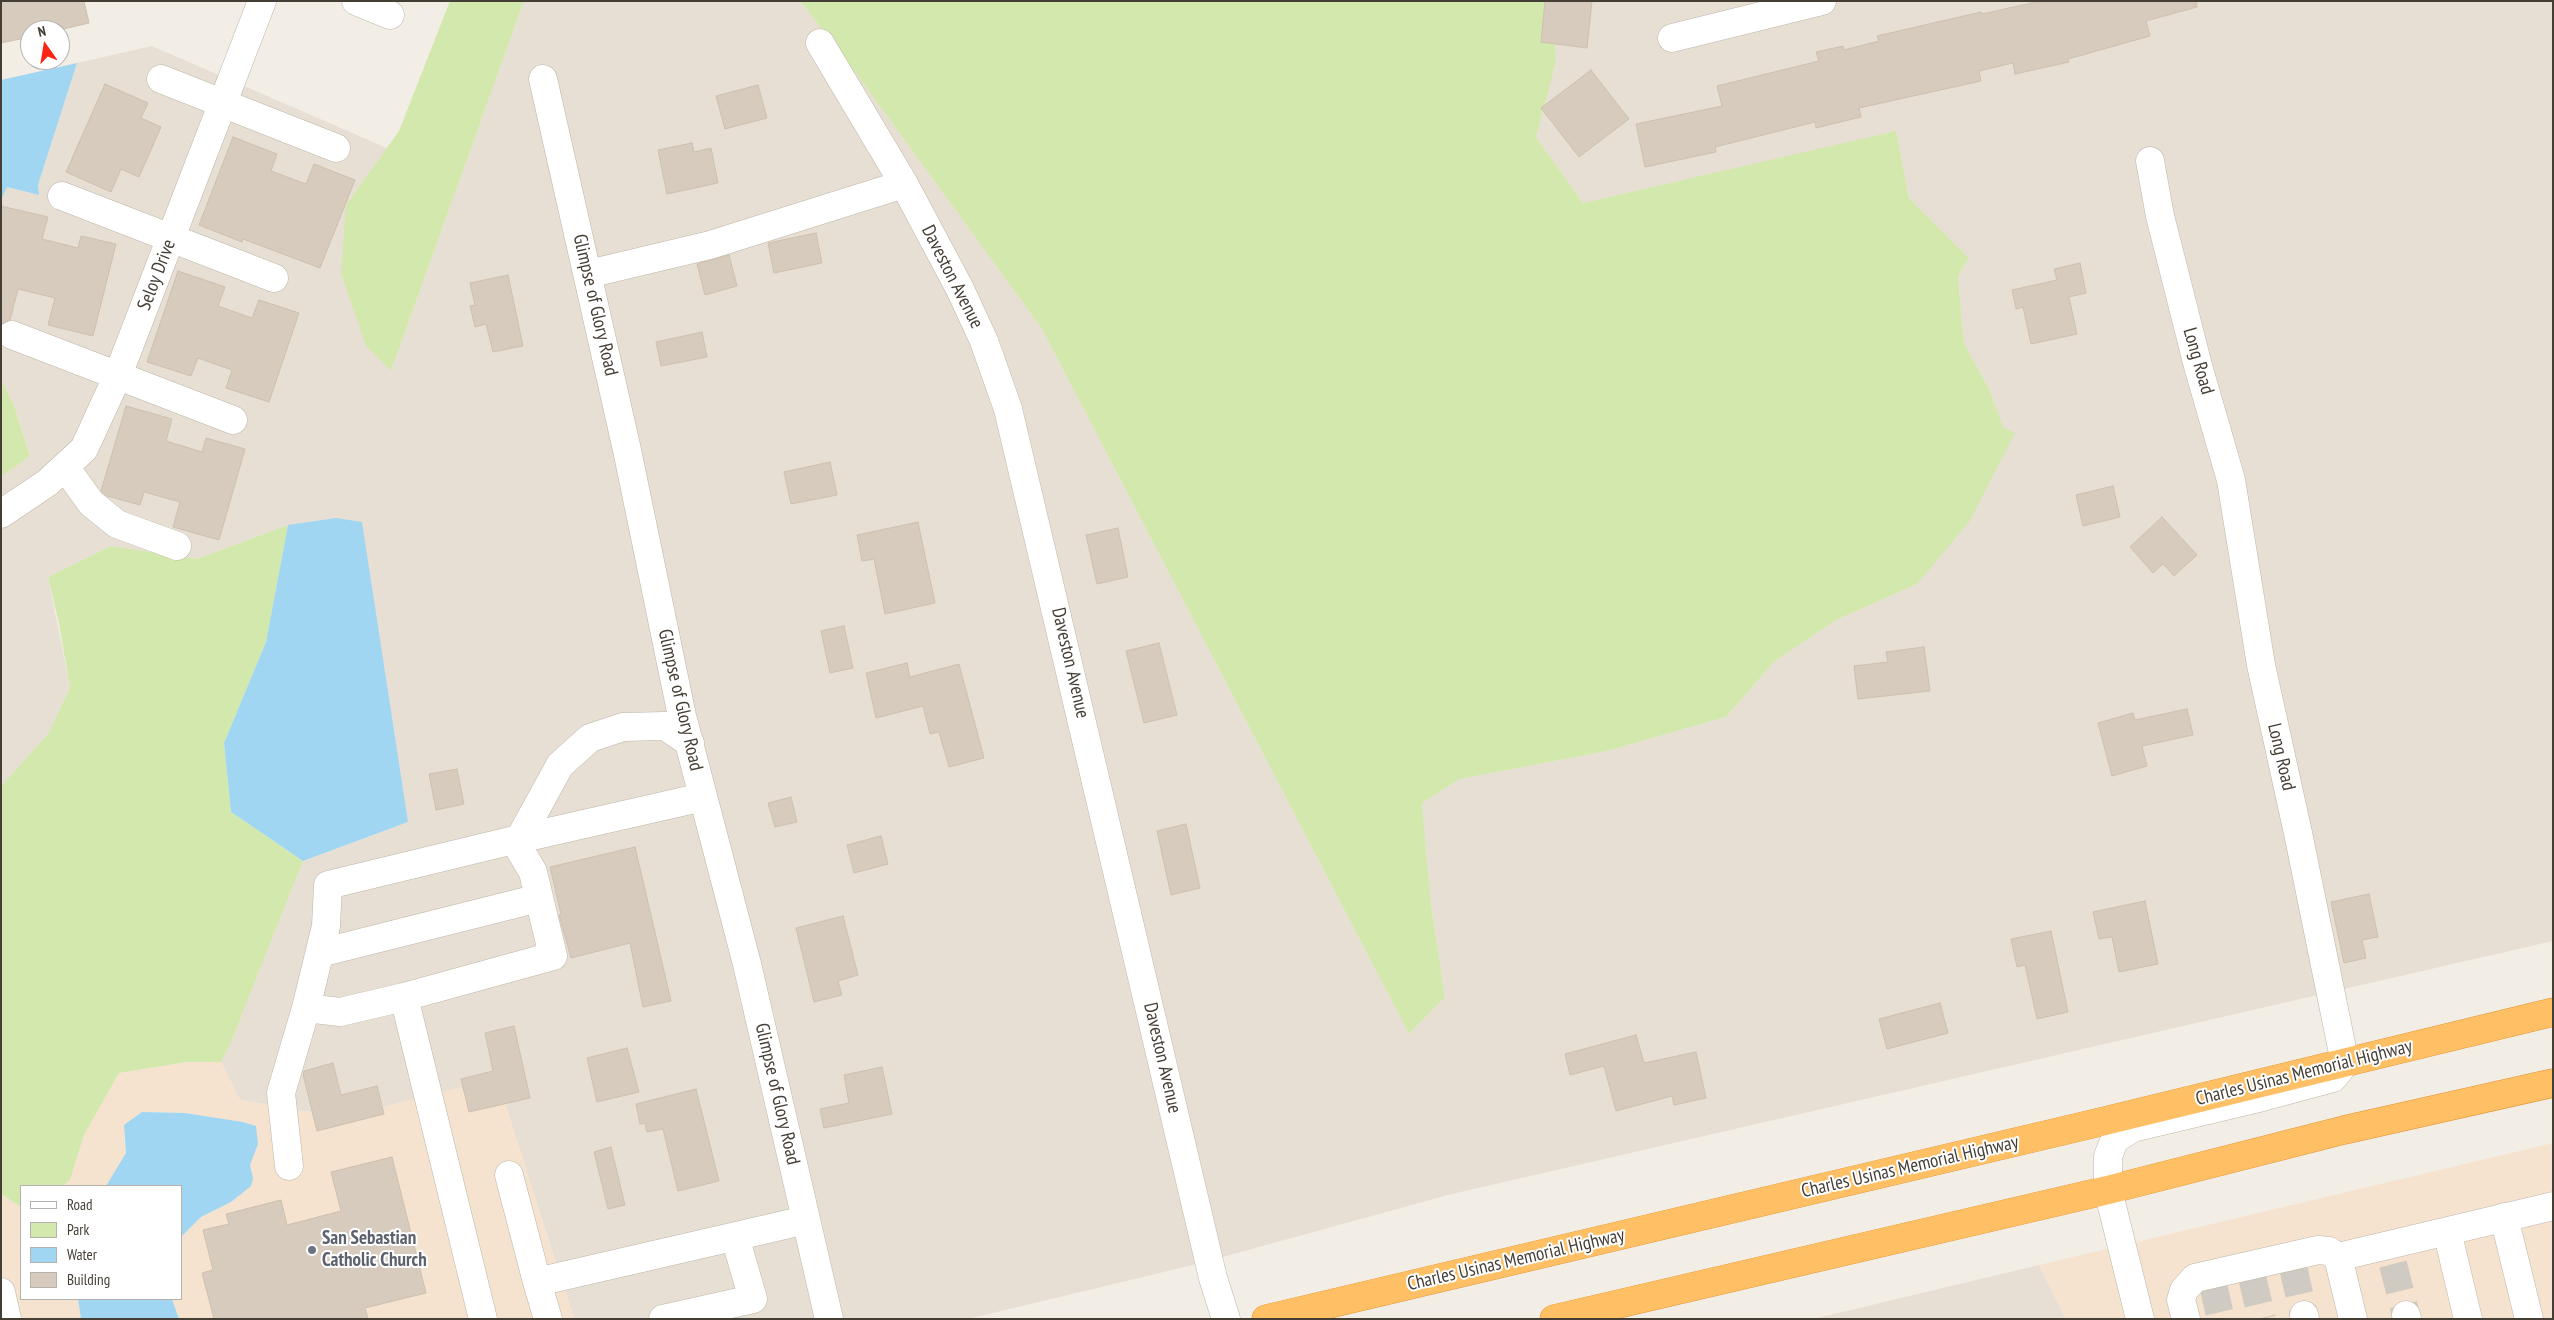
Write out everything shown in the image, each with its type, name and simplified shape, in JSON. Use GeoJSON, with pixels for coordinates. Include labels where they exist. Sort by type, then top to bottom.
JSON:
{"type":"FeatureCollection","features":[{"type":"Feature","properties":{"kind":"highway","name":"Charles Usinas Memorial Highway"},"geometry":{"type":"LineString","coordinates":[[1266,1319],[2553,1012]]}},
{"type":"Feature","properties":{"kind":"highway"},"geometry":{"type":"LineString","coordinates":[[1554,1319],[2108,1190],[2344,1130],[2553,1083]]}},
{"type":"Feature","properties":{"kind":"street","name":"Seloy Drive"},"geometry":{"type":"LineString","coordinates":[[1,514],[47,483],[84,449],[118,376],[262,1]]}},
{"type":"Feature","properties":{"kind":"street"},"geometry":{"type":"LineString","coordinates":[[356,1],[390,15]]}},
{"type":"Feature","properties":{"kind":"street"},"geometry":{"type":"LineString","coordinates":[[1672,38],[1822,1]]}},
{"type":"Feature","properties":{"kind":"street","name":"Daveston Avenue"},"geometry":{"type":"LineString","coordinates":[[820,43],[904,184],[964,297],[984,341],[1008,409],[1213,1278],[1226,1319]]}},
{"type":"Feature","properties":{"kind":"street"},"geometry":{"type":"LineString","coordinates":[[161,79],[222,105],[336,148]]}},
{"type":"Feature","properties":{"kind":"street","name":"Glimpse of Glory Road"},"geometry":{"type":"LineString","coordinates":[[543,79],[588,274],[682,716],[747,964],[829,1319]]}},
{"type":"Feature","properties":{"kind":"street","name":"Long Road"},"geometry":{"type":"LineString","coordinates":[[2150,160],[2160,216],[2231,480],[2261,664],[2345,1063]]}},
{"type":"Feature","properties":{"kind":"street"},"geometry":{"type":"LineString","coordinates":[[588,274],[710,245],[904,184]]}},
{"type":"Feature","properties":{"kind":"street"},"geometry":{"type":"LineString","coordinates":[[62,196],[274,278]]}},
{"type":"Feature","properties":{"kind":"street"},"geometry":{"type":"LineString","coordinates":[[12,334],[232,420]]}},
{"type":"Feature","properties":{"kind":"street"},"geometry":{"type":"LineString","coordinates":[[65,467],[91,503],[118,524],[177,546]]}},
{"type":"Feature","properties":{"kind":"street"},"geometry":{"type":"LineString","coordinates":[[517,839],[560,765],[590,738],[623,727],[666,726],[690,743]]}},
{"type":"Feature","properties":{"kind":"street"},"geometry":{"type":"LineString","coordinates":[[289,1166],[281,1094],[320,953],[326,926],[328,885],[517,839],[703,797]]}},
{"type":"Feature","properties":{"kind":"street"},"geometry":{"type":"LineString","coordinates":[[306,1008],[340,1012],[404,997],[553,956],[533,872],[517,839]]}},
{"type":"Feature","properties":{"kind":"street"},"geometry":{"type":"LineString","coordinates":[[320,953],[540,898]]}},
{"type":"Feature","properties":{"kind":"street"},"geometry":{"type":"LineString","coordinates":[[404,997],[484,1319]]}},
{"type":"Feature","properties":{"kind":"street"},"geometry":{"type":"LineString","coordinates":[[2140,1319],[2108,1190],[2108,1156],[2115,1139],[2133,1128],[2255,1100],[2333,1078],[2345,1063]]}},
{"type":"Feature","properties":{"kind":"street"},"geometry":{"type":"LineString","coordinates":[[509,1174],[548,1319]]}},
{"type":"Feature","properties":{"kind":"street"},"geometry":{"type":"LineString","coordinates":[[2186,1319],[2181,1300],[2184,1290],[2195,1278],[2212,1280],[2291,1262],[2318,1250],[2329,1251],[2338,1257],[2390,1254],[2447,1231],[2553,1206]]}},
{"type":"Feature","properties":{"kind":"street"},"geometry":{"type":"LineString","coordinates":[[2504,1217],[2529,1319]]}},
{"type":"Feature","properties":{"kind":"street"},"geometry":{"type":"LineString","coordinates":[[537,1282],[806,1220]]}},
{"type":"Feature","properties":{"kind":"street"},"geometry":{"type":"LineString","coordinates":[[2447,1231],[2468,1319]]}},
{"type":"Feature","properties":{"kind":"street"},"geometry":{"type":"LineString","coordinates":[[663,1319],[753,1299],[735,1237]]}},
{"type":"Feature","properties":{"kind":"street"},"geometry":{"type":"LineString","coordinates":[[2338,1257],[2353,1319]]}},
{"type":"Feature","properties":{"kind":"street"},"geometry":{"type":"LineString","coordinates":[[1,1292],[7,1319]]}},
{"type":"Feature","properties":{"kind":"shaded area"},"geometry":{"type":"Polygon","coordinates":[[[524,1],[800,1],[850,65],[1042,329],[1409,1034],[1445,997],[1431,904],[1422,803],[1460,779],[1607,751],[1726,717],[1774,662],[1836,620],[1917,584],[2003,428],[1990,391],[1964,343],[1958,276],[1969,258],[1909,198],[1896,132],[1583,203],[1536,137],[1556,62],[1553,1],[2553,1],[2553,941],[1452,1194],[1197,1264],[968,1319],[574,1319],[497,1079],[367,1111],[316,1113],[240,1100],[221,1062],[230,1045],[303,861],[408,822],[288,525],[197,559],[111,546],[48,577],[70,688],[48,734],[1,786],[1,477],[30,455],[14,405],[1,379],[1,201],[7,187],[39,195],[38,185],[77,63],[152,46],[387,148],[346,205],[391,371],[524,1]]]}},
{"type":"Feature","properties":{"kind":"shaded area"},"geometry":{"type":"Polygon","coordinates":[[[187,1062],[221,1062],[240,1100],[316,1113],[367,1111],[497,1078],[574,1319],[179,1319],[172,1300],[182,1300],[182,1236],[201,1217],[231,1202],[253,1178],[250,1165],[258,1144],[255,1126],[243,1122],[185,1113],[142,1112],[124,1135],[126,1153],[107,1185],[64,1185],[70,1180],[84,1135],[119,1073],[187,1062]]]}},
{"type":"Feature","properties":{"kind":"shaded area"},"geometry":{"type":"Polygon","coordinates":[[[2553,1143],[2553,1319],[2066,1319],[2039,1265],[2553,1143]]]}},
{"type":"Feature","properties":{"kind":"shaded area"},"geometry":{"type":"Polygon","coordinates":[[[1,1194],[20,1206],[20,1300],[78,1300],[81,1319],[1,1319],[1,1194]]]}},
{"type":"Feature","properties":{"kind":"shaded area"},"geometry":{"type":"Polygon","coordinates":[[[2039,1265],[2066,1319],[1813,1319],[2039,1265]]]}},
{"type":"Feature","properties":{"kind":"green space"},"geometry":{"type":"Polygon","coordinates":[[[450,1],[524,1],[391,371],[366,346],[341,273],[346,205],[399,131],[450,1]]]}},
{"type":"Feature","properties":{"kind":"green space"},"geometry":{"type":"Polygon","coordinates":[[[800,1],[1553,1],[1556,62],[1536,137],[1583,203],[1896,131],[1909,198],[1969,258],[1958,276],[1964,343],[1990,391],[2003,427],[2015,433],[1969,522],[1917,584],[1836,620],[1774,662],[1726,717],[1607,751],[1460,779],[1422,803],[1431,904],[1445,997],[1409,1034],[1042,329],[850,65],[800,1]]]}},
{"type":"Feature","properties":{"kind":"green space"},"geometry":{"type":"Polygon","coordinates":[[[1,379],[14,405],[30,456],[1,477],[1,379]]]}},
{"type":"Feature","properties":{"kind":"green space"},"geometry":{"type":"Polygon","coordinates":[[[288,525],[266,642],[224,743],[231,812],[303,861],[230,1045],[221,1062],[187,1062],[119,1073],[84,1135],[70,1180],[64,1185],[20,1185],[20,1206],[1,1194],[1,786],[48,734],[70,688],[59,624],[48,577],[111,546],[197,559],[288,525]]]}},
{"type":"Feature","properties":{"kind":"water"},"geometry":{"type":"Polygon","coordinates":[[[77,63],[38,185],[39,195],[7,187],[1,201],[1,80],[46,70],[70,70],[70,65],[77,63]]]}},
{"type":"Feature","properties":{"kind":"water"},"geometry":{"type":"Polygon","coordinates":[[[336,518],[362,522],[408,822],[303,861],[231,812],[224,743],[266,642],[288,525],[336,518]]]}},
{"type":"Feature","properties":{"kind":"water"},"geometry":{"type":"Polygon","coordinates":[[[142,1112],[185,1113],[243,1122],[256,1126],[258,1144],[250,1165],[253,1178],[251,1186],[231,1202],[201,1217],[182,1236],[182,1185],[107,1185],[126,1153],[124,1125],[142,1112]]]}},
{"type":"Feature","properties":{"kind":"water"},"geometry":{"type":"Polygon","coordinates":[[[78,1300],[172,1300],[179,1319],[81,1319],[78,1300]]]}},
{"type":"Feature","properties":{"kind":"building"},"geometry":{"type":"Polygon","coordinates":[[[1,1],[84,1],[89,23],[70,27],[70,20],[20,20],[20,39],[1,43],[1,1]]]}},
{"type":"Feature","properties":{"kind":"building"},"geometry":{"type":"Polygon","coordinates":[[[1545,1],[1592,1],[1587,48],[1541,42],[1545,1]]]}},
{"type":"Feature","properties":{"kind":"building"},"geometry":{"type":"Polygon","coordinates":[[[2041,1],[2196,1],[2197,7],[2146,21],[2150,36],[2068,59],[2069,62],[2015,74],[2013,63],[1979,71],[1981,81],[1859,108],[1861,117],[1816,128],[1815,122],[1715,147],[1716,152],[1645,167],[1636,124],[1722,106],[1717,86],[1819,61],[1816,52],[1843,46],[1844,50],[1879,41],[1877,36],[1981,12],[1982,14],[2041,1]]]}},
{"type":"Feature","properties":{"kind":"building"},"geometry":{"type":"Polygon","coordinates":[[[1591,70],[1629,119],[1579,157],[1541,108],[1591,70]]]}},
{"type":"Feature","properties":{"kind":"building"},"geometry":{"type":"Polygon","coordinates":[[[105,84],[148,103],[141,118],[161,127],[139,177],[121,169],[111,192],[66,172],[105,84]]]}},
{"type":"Feature","properties":{"kind":"building"},"geometry":{"type":"Polygon","coordinates":[[[758,85],[767,118],[725,129],[716,96],[758,85]]]}},
{"type":"Feature","properties":{"kind":"building"},"geometry":{"type":"Polygon","coordinates":[[[233,137],[277,154],[271,171],[306,184],[314,164],[355,180],[320,268],[243,239],[242,242],[199,225],[233,137]]]}},
{"type":"Feature","properties":{"kind":"building"},"geometry":{"type":"Polygon","coordinates":[[[692,143],[694,152],[711,148],[718,183],[667,194],[658,150],[692,143]]]}},
{"type":"Feature","properties":{"kind":"building"},"geometry":{"type":"Polygon","coordinates":[[[1,206],[48,217],[42,239],[78,248],[81,236],[116,244],[93,336],[48,325],[55,298],[18,289],[10,320],[1,324],[1,206]]]}},
{"type":"Feature","properties":{"kind":"building"},"geometry":{"type":"Polygon","coordinates":[[[816,233],[822,263],[774,273],[768,243],[816,233]]]}},
{"type":"Feature","properties":{"kind":"building"},"geometry":{"type":"Polygon","coordinates":[[[729,255],[737,286],[705,295],[697,264],[729,255]]]}},
{"type":"Feature","properties":{"kind":"building"},"geometry":{"type":"Polygon","coordinates":[[[2080,263],[2086,293],[2069,297],[2077,334],[2031,344],[2023,307],[2016,309],[2012,290],[2057,280],[2054,269],[2080,263]]]}},
{"type":"Feature","properties":{"kind":"building"},"geometry":{"type":"Polygon","coordinates":[[[178,271],[225,287],[218,306],[252,318],[259,300],[299,313],[269,402],[226,388],[232,370],[198,358],[191,376],[147,362],[178,271]]]}},
{"type":"Feature","properties":{"kind":"building"},"geometry":{"type":"Polygon","coordinates":[[[508,275],[523,346],[493,352],[486,324],[475,327],[470,306],[475,305],[470,283],[508,275]]]}},
{"type":"Feature","properties":{"kind":"building"},"geometry":{"type":"Polygon","coordinates":[[[702,332],[707,357],[661,366],[656,342],[702,332]]]}},
{"type":"Feature","properties":{"kind":"building"},"geometry":{"type":"Polygon","coordinates":[[[126,406],[172,419],[166,441],[202,452],[206,438],[245,449],[219,540],[173,527],[180,502],[144,492],[140,505],[107,496],[101,491],[126,406]]]}},
{"type":"Feature","properties":{"kind":"building"},"geometry":{"type":"Polygon","coordinates":[[[830,462],[837,495],[791,504],[784,472],[830,462]]]}},
{"type":"Feature","properties":{"kind":"building"},"geometry":{"type":"Polygon","coordinates":[[[2113,486],[2120,517],[2083,526],[2076,495],[2113,486]]]}},
{"type":"Feature","properties":{"kind":"building"},"geometry":{"type":"Polygon","coordinates":[[[2162,517],[2197,555],[2174,576],[2163,564],[2153,573],[2130,547],[2162,517]]]}},
{"type":"Feature","properties":{"kind":"building"},"geometry":{"type":"Polygon","coordinates":[[[918,522],[935,603],[885,614],[874,559],[862,561],[857,535],[918,522]]]}},
{"type":"Feature","properties":{"kind":"building"},"geometry":{"type":"Polygon","coordinates":[[[1118,528],[1128,577],[1097,584],[1086,535],[1118,528]]]}},
{"type":"Feature","properties":{"kind":"building"},"geometry":{"type":"Polygon","coordinates":[[[844,626],[853,668],[830,673],[821,631],[844,626]]]}},
{"type":"Feature","properties":{"kind":"building"},"geometry":{"type":"Polygon","coordinates":[[[1159,643],[1177,715],[1144,723],[1126,651],[1159,643]]]}},
{"type":"Feature","properties":{"kind":"building"},"geometry":{"type":"Polygon","coordinates":[[[1924,647],[1930,691],[1858,699],[1854,666],[1888,662],[1886,652],[1924,647]]]}},
{"type":"Feature","properties":{"kind":"building"},"geometry":{"type":"Polygon","coordinates":[[[907,663],[910,677],[959,664],[984,758],[949,767],[939,732],[930,734],[923,706],[876,718],[866,673],[907,663]]]}},
{"type":"Feature","properties":{"kind":"building"},"geometry":{"type":"Polygon","coordinates":[[[2187,709],[2193,735],[2142,746],[2147,766],[2112,776],[2098,723],[2133,713],[2135,720],[2187,709]]]}},
{"type":"Feature","properties":{"kind":"building"},"geometry":{"type":"Polygon","coordinates":[[[457,769],[464,804],[436,810],[429,774],[457,769]]]}},
{"type":"Feature","properties":{"kind":"building"},"geometry":{"type":"Polygon","coordinates":[[[791,797],[797,822],[775,827],[768,803],[791,797]]]}},
{"type":"Feature","properties":{"kind":"building"},"geometry":{"type":"Polygon","coordinates":[[[1186,824],[1200,888],[1171,895],[1157,831],[1186,824]]]}},
{"type":"Feature","properties":{"kind":"building"},"geometry":{"type":"Polygon","coordinates":[[[881,836],[888,864],[854,873],[847,845],[881,836]]]}},
{"type":"Feature","properties":{"kind":"building"},"geometry":{"type":"Polygon","coordinates":[[[635,847],[671,1001],[643,1007],[630,943],[571,958],[559,915],[561,914],[550,867],[635,847]]]}},
{"type":"Feature","properties":{"kind":"building"},"geometry":{"type":"Polygon","coordinates":[[[2369,894],[2378,937],[2362,940],[2366,958],[2344,963],[2331,902],[2369,894]]]}},
{"type":"Feature","properties":{"kind":"building"},"geometry":{"type":"Polygon","coordinates":[[[2145,901],[2158,964],[2119,972],[2112,937],[2099,939],[2093,912],[2145,901]]]}},
{"type":"Feature","properties":{"kind":"building"},"geometry":{"type":"Polygon","coordinates":[[[843,916],[858,975],[838,981],[842,995],[814,1002],[796,928],[843,916]]]}},
{"type":"Feature","properties":{"kind":"building"},"geometry":{"type":"Polygon","coordinates":[[[2051,931],[2068,1012],[2037,1019],[2025,965],[2017,967],[2011,939],[2051,931]]]}},
{"type":"Feature","properties":{"kind":"building"},"geometry":{"type":"Polygon","coordinates":[[[1940,1003],[1948,1033],[1887,1049],[1879,1019],[1940,1003]]]}},
{"type":"Feature","properties":{"kind":"building"},"geometry":{"type":"Polygon","coordinates":[[[514,1026],[530,1098],[469,1112],[461,1079],[493,1071],[485,1033],[514,1026]]]}},
{"type":"Feature","properties":{"kind":"building"},"geometry":{"type":"Polygon","coordinates":[[[1636,1035],[1644,1063],[1696,1052],[1706,1098],[1674,1105],[1672,1096],[1616,1111],[1604,1066],[1570,1075],[1565,1054],[1636,1035]]]}},
{"type":"Feature","properties":{"kind":"building"},"geometry":{"type":"Polygon","coordinates":[[[627,1048],[639,1092],[597,1102],[587,1058],[627,1048]]]}},
{"type":"Feature","properties":{"kind":"building"},"geometry":{"type":"Polygon","coordinates":[[[333,1063],[341,1095],[377,1086],[384,1114],[317,1131],[303,1074],[304,1071],[333,1063]]]}},
{"type":"Feature","properties":{"kind":"building"},"geometry":{"type":"Polygon","coordinates":[[[882,1067],[892,1114],[824,1128],[820,1109],[849,1103],[844,1075],[882,1067]]]}},
{"type":"Feature","properties":{"kind":"building"},"geometry":{"type":"Polygon","coordinates":[[[696,1089],[719,1181],[678,1191],[663,1129],[647,1132],[645,1123],[640,1124],[636,1104],[696,1089]]]}},
{"type":"Feature","properties":{"kind":"building"},"geometry":{"type":"Polygon","coordinates":[[[611,1147],[625,1205],[608,1209],[594,1152],[611,1147]]]}},
{"type":"Feature","properties":{"kind":"building","name":"San Sebastian Catholic Church"},"geometry":{"type":"Polygon","coordinates":[[[392,1157],[426,1293],[365,1308],[368,1319],[214,1319],[202,1273],[213,1270],[203,1230],[229,1224],[226,1214],[281,1200],[287,1225],[341,1211],[331,1172],[392,1157]]]}},
{"type":"Feature","properties":{"kind":"tunnel"},"geometry":{"type":"LineString","coordinates":[[2393,1264],[2406,1315]]}},
{"type":"Feature","properties":{"kind":"tunnel"},"geometry":{"type":"LineString","coordinates":[[2293,1267],[2304,1315]]}},
{"type":"Feature","properties":{"kind":"tunnel"},"geometry":{"type":"LineString","coordinates":[[2252,1277],[2262,1319]]}},
{"type":"Feature","properties":{"kind":"tunnel"},"geometry":{"type":"LineString","coordinates":[[2213,1285],[2221,1319]]}},
{"type":"Feature","properties":{"kind":"place","name":"San Sebastian Catholic Church"},"geometry":{"type":"Point","coordinates":[312,1250]}}]}
